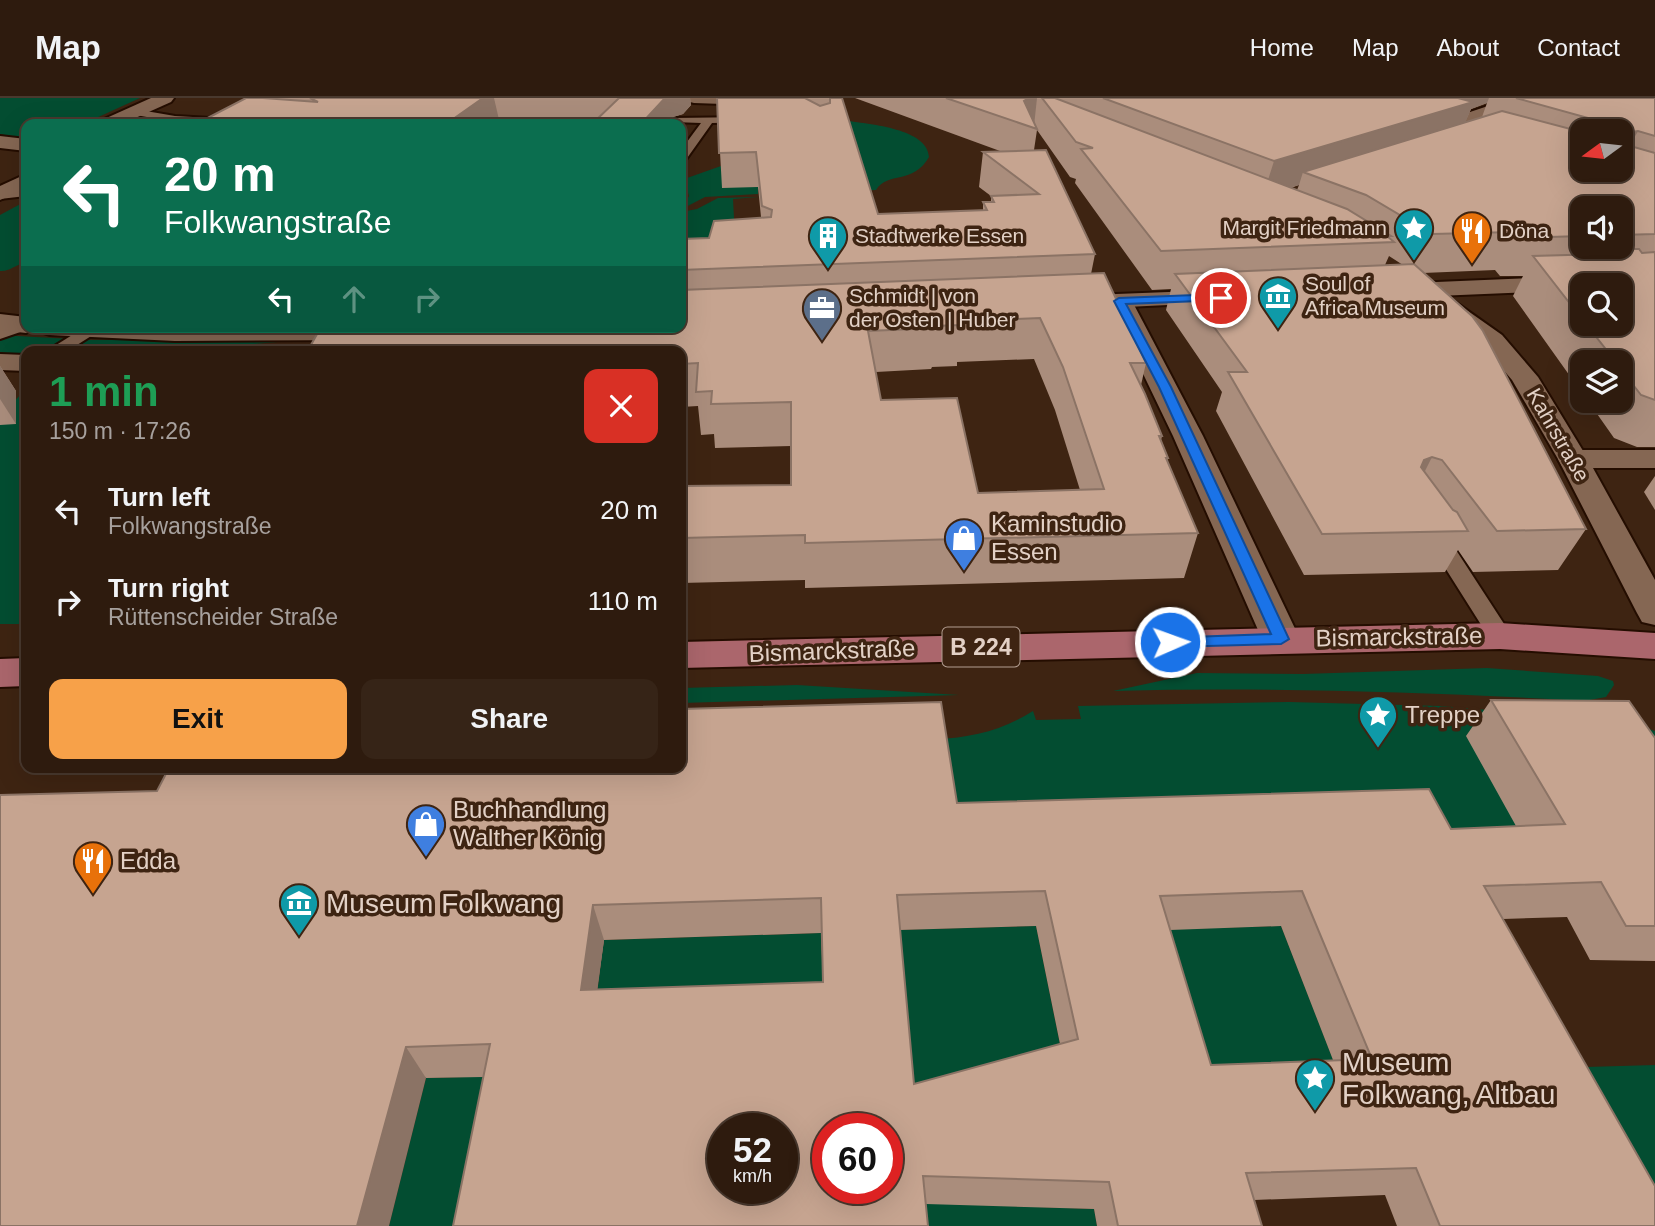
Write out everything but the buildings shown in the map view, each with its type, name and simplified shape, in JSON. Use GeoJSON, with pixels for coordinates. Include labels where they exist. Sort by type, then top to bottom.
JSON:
{"type":"FeatureCollection","features":[{"type":"Feature","properties":{"kind":"main road","name":"Bismarckstraße"},"geometry":{"type":"LineString","coordinates":[[686,655],[1500,636],[1655,646]]}},
{"type":"Feature","properties":{"kind":"main road"},"geometry":{"type":"LineString","coordinates":[[0,673],[21,672]]}},
{"type":"Feature","properties":{"kind":"street"},"geometry":{"type":"LineString","coordinates":[[137,118],[164,98]]}},
{"type":"Feature","properties":{"kind":"street"},"geometry":{"type":"LineString","coordinates":[[1488,135],[1446,122],[1529,98]]}},
{"type":"Feature","properties":{"kind":"street"},"geometry":{"type":"LineString","coordinates":[[137,118],[165,117],[187,102]]}},
{"type":"Feature","properties":{"kind":"street"},"geometry":{"type":"LineString","coordinates":[[0,142],[21,144]]}},
{"type":"Feature","properties":{"kind":"street"},"geometry":{"type":"LineString","coordinates":[[0,178],[21,168]]}},
{"type":"Feature","properties":{"kind":"street"},"geometry":{"type":"LineString","coordinates":[[0,194],[21,183]]}},
{"type":"Feature","properties":{"kind":"street","name":"Kahrstraße"},"geometry":{"type":"LineString","coordinates":[[1388,268],[1493,341],[1524,377],[1573,458],[1655,614]]}},
{"type":"Feature","properties":{"kind":"street"},"geometry":{"type":"LineString","coordinates":[[1366,292],[1655,280]]}},
{"type":"Feature","properties":{"kind":"street"},"geometry":{"type":"LineString","coordinates":[[1036,305],[1240,297]]}},
{"type":"Feature","properties":{"kind":"street"},"geometry":{"type":"LineString","coordinates":[[1119,301],[1165,387],[1281,639]]}},
{"type":"Feature","properties":{"kind":"street"},"geometry":{"type":"LineString","coordinates":[[0,322],[21,324]]}},
{"type":"Feature","properties":{"kind":"street"},"geometry":{"type":"LineString","coordinates":[[312,346],[394,336],[365,333]]}},
{"type":"Feature","properties":{"kind":"street"},"geometry":{"type":"LineString","coordinates":[[0,362],[21,363]]}},
{"type":"Feature","properties":{"kind":"street"},"geometry":{"type":"LineString","coordinates":[[1573,458],[1655,459]]}},
{"type":"Feature","properties":{"kind":"lane"},"geometry":{"type":"LineString","coordinates":[[694,100],[723,101],[729,98]]}},
{"type":"Feature","properties":{"kind":"lane"},"geometry":{"type":"LineString","coordinates":[[165,117],[177,119]]}},
{"type":"Feature","properties":{"kind":"lane"},"geometry":{"type":"LineString","coordinates":[[686,120],[725,118],[760,121]]}},
{"type":"Feature","properties":{"kind":"lane"},"geometry":{"type":"LineString","coordinates":[[686,151],[709,120]]}},
{"type":"Feature","properties":{"kind":"lane"},"geometry":{"type":"LineString","coordinates":[[0,194],[21,192]]}},
{"type":"Feature","properties":{"kind":"lane"},"geometry":{"type":"LineString","coordinates":[[0,334],[21,327]]}},
{"type":"Feature","properties":{"kind":"lane"},"geometry":{"type":"LineString","coordinates":[[64,346],[87,333]]}},
{"type":"Feature","properties":{"kind":"lane"},"geometry":{"type":"LineString","coordinates":[[1441,545],[1500,636]]}},
{"type":"Feature","properties":{"kind":"green space"},"geometry":{"type":"Polygon","coordinates":[[[0,98],[140,98],[94,119],[21,119],[21,138],[0,134],[0,98]]]}},
{"type":"Feature","properties":{"kind":"green space"},"geometry":{"type":"Polygon","coordinates":[[[848,121],[883,126],[909,134],[926,148],[929,157],[923,166],[908,175],[887,181],[876,190],[859,191],[848,121]]]}},
{"type":"Feature","properties":{"kind":"green space"},"geometry":{"type":"Polygon","coordinates":[[[721,166],[758,187],[758,194],[705,197],[686,207],[689,196],[687,178],[721,166]]]}},
{"type":"Feature","properties":{"kind":"green space"},"geometry":{"type":"Polygon","coordinates":[[[759,197],[733,199],[735,237],[686,250],[686,211],[697,209],[718,198],[759,197]]]}},
{"type":"Feature","properties":{"kind":"green space"},"geometry":{"type":"Polygon","coordinates":[[[21,204],[21,265],[0,271],[0,215],[21,204]]]}},
{"type":"Feature","properties":{"kind":"green space"},"geometry":{"type":"Polygon","coordinates":[[[0,335],[89,340],[325,338],[230,346],[21,346],[21,355],[0,354],[0,335]]]}},
{"type":"Feature","properties":{"kind":"green space"},"geometry":{"type":"Polygon","coordinates":[[[21,394],[21,624],[0,624],[0,416],[21,394]]]}},
{"type":"Feature","properties":{"kind":"green space"},"geometry":{"type":"Polygon","coordinates":[[[1487,668],[1598,676],[1613,681],[1614,685],[1606,697],[1584,701],[1348,691],[1113,691],[1197,673],[1303,674],[1487,668]]]}},
{"type":"Feature","properties":{"kind":"green space"},"geometry":{"type":"Polygon","coordinates":[[[797,685],[959,695],[686,703],[686,688],[797,685]]]}},
{"type":"Feature","properties":{"kind":"green space"},"geometry":{"type":"Polygon","coordinates":[[[1289,702],[1441,706],[1628,722],[1655,731],[1655,822],[1535,859],[960,897],[936,739],[986,732],[1033,711],[1036,720],[1081,719],[1078,706],[1289,702]]]}},
{"type":"Feature","properties":{"kind":"green space"},"geometry":{"type":"Polygon","coordinates":[[[1036,926],[1071,1099],[982,1205],[1094,1209],[1097,1226],[920,1226],[894,930],[1036,926]]]}},
{"type":"Feature","properties":{"kind":"green space"},"geometry":{"type":"Polygon","coordinates":[[[1281,926],[1345,1090],[1192,1095],[1145,930],[1281,926]]]}},
{"type":"Feature","properties":{"kind":"green space"},"geometry":{"type":"Polygon","coordinates":[[[821,933],[824,1015],[593,1023],[604,940],[821,933]]]}},
{"type":"Feature","properties":{"kind":"green space"},"geometry":{"type":"Polygon","coordinates":[[[1655,1065],[1655,1226],[1586,1067],[1655,1065]]]}},
{"type":"Feature","properties":{"kind":"green space"},"geometry":{"type":"Polygon","coordinates":[[[507,1076],[478,1226],[389,1226],[426,1078],[507,1076]]]}},
{"type":"Feature","properties":{"kind":"place","name":"Margit Friedmann"},"geometry":{"type":"Point","coordinates":[1414,262]}},
{"type":"Feature","properties":{"kind":"place","name":"Döna"},"geometry":{"type":"Point","coordinates":[1472,265]}},
{"type":"Feature","properties":{"kind":"place","name":"Stadtwerke Essen"},"geometry":{"type":"Point","coordinates":[828,270]}},
{"type":"Feature","properties":{"kind":"place","name":"Soul of Africa Museum"},"geometry":{"type":"Point","coordinates":[1278,330]}},
{"type":"Feature","properties":{"kind":"place","name":"Schmidt | von der Osten | Huber"},"geometry":{"type":"Point","coordinates":[822,342]}},
{"type":"Feature","properties":{"kind":"place","name":"Kaminstudio Essen"},"geometry":{"type":"Point","coordinates":[964,572]}},
{"type":"Feature","properties":{"kind":"place","name":"Treppe"},"geometry":{"type":"Point","coordinates":[1378,749]}},
{"type":"Feature","properties":{"kind":"place","name":"Buchhandlung Walther König"},"geometry":{"type":"Point","coordinates":[426,858]}},
{"type":"Feature","properties":{"kind":"place","name":"Edda"},"geometry":{"type":"Point","coordinates":[93,895]}},
{"type":"Feature","properties":{"kind":"place","name":"Museum Folkwang"},"geometry":{"type":"Point","coordinates":[299,937]}},
{"type":"Feature","properties":{"kind":"place","name":"Museum Folkwang, Altbau"},"geometry":{"type":"Point","coordinates":[1315,1112]}},
{"type":"Feature","properties":{"kind":"route"},"geometry":{"type":"LineString","coordinates":[[1170,642],[1281,639],[1165,387],[1119,301],[1221,298]]}}]}
